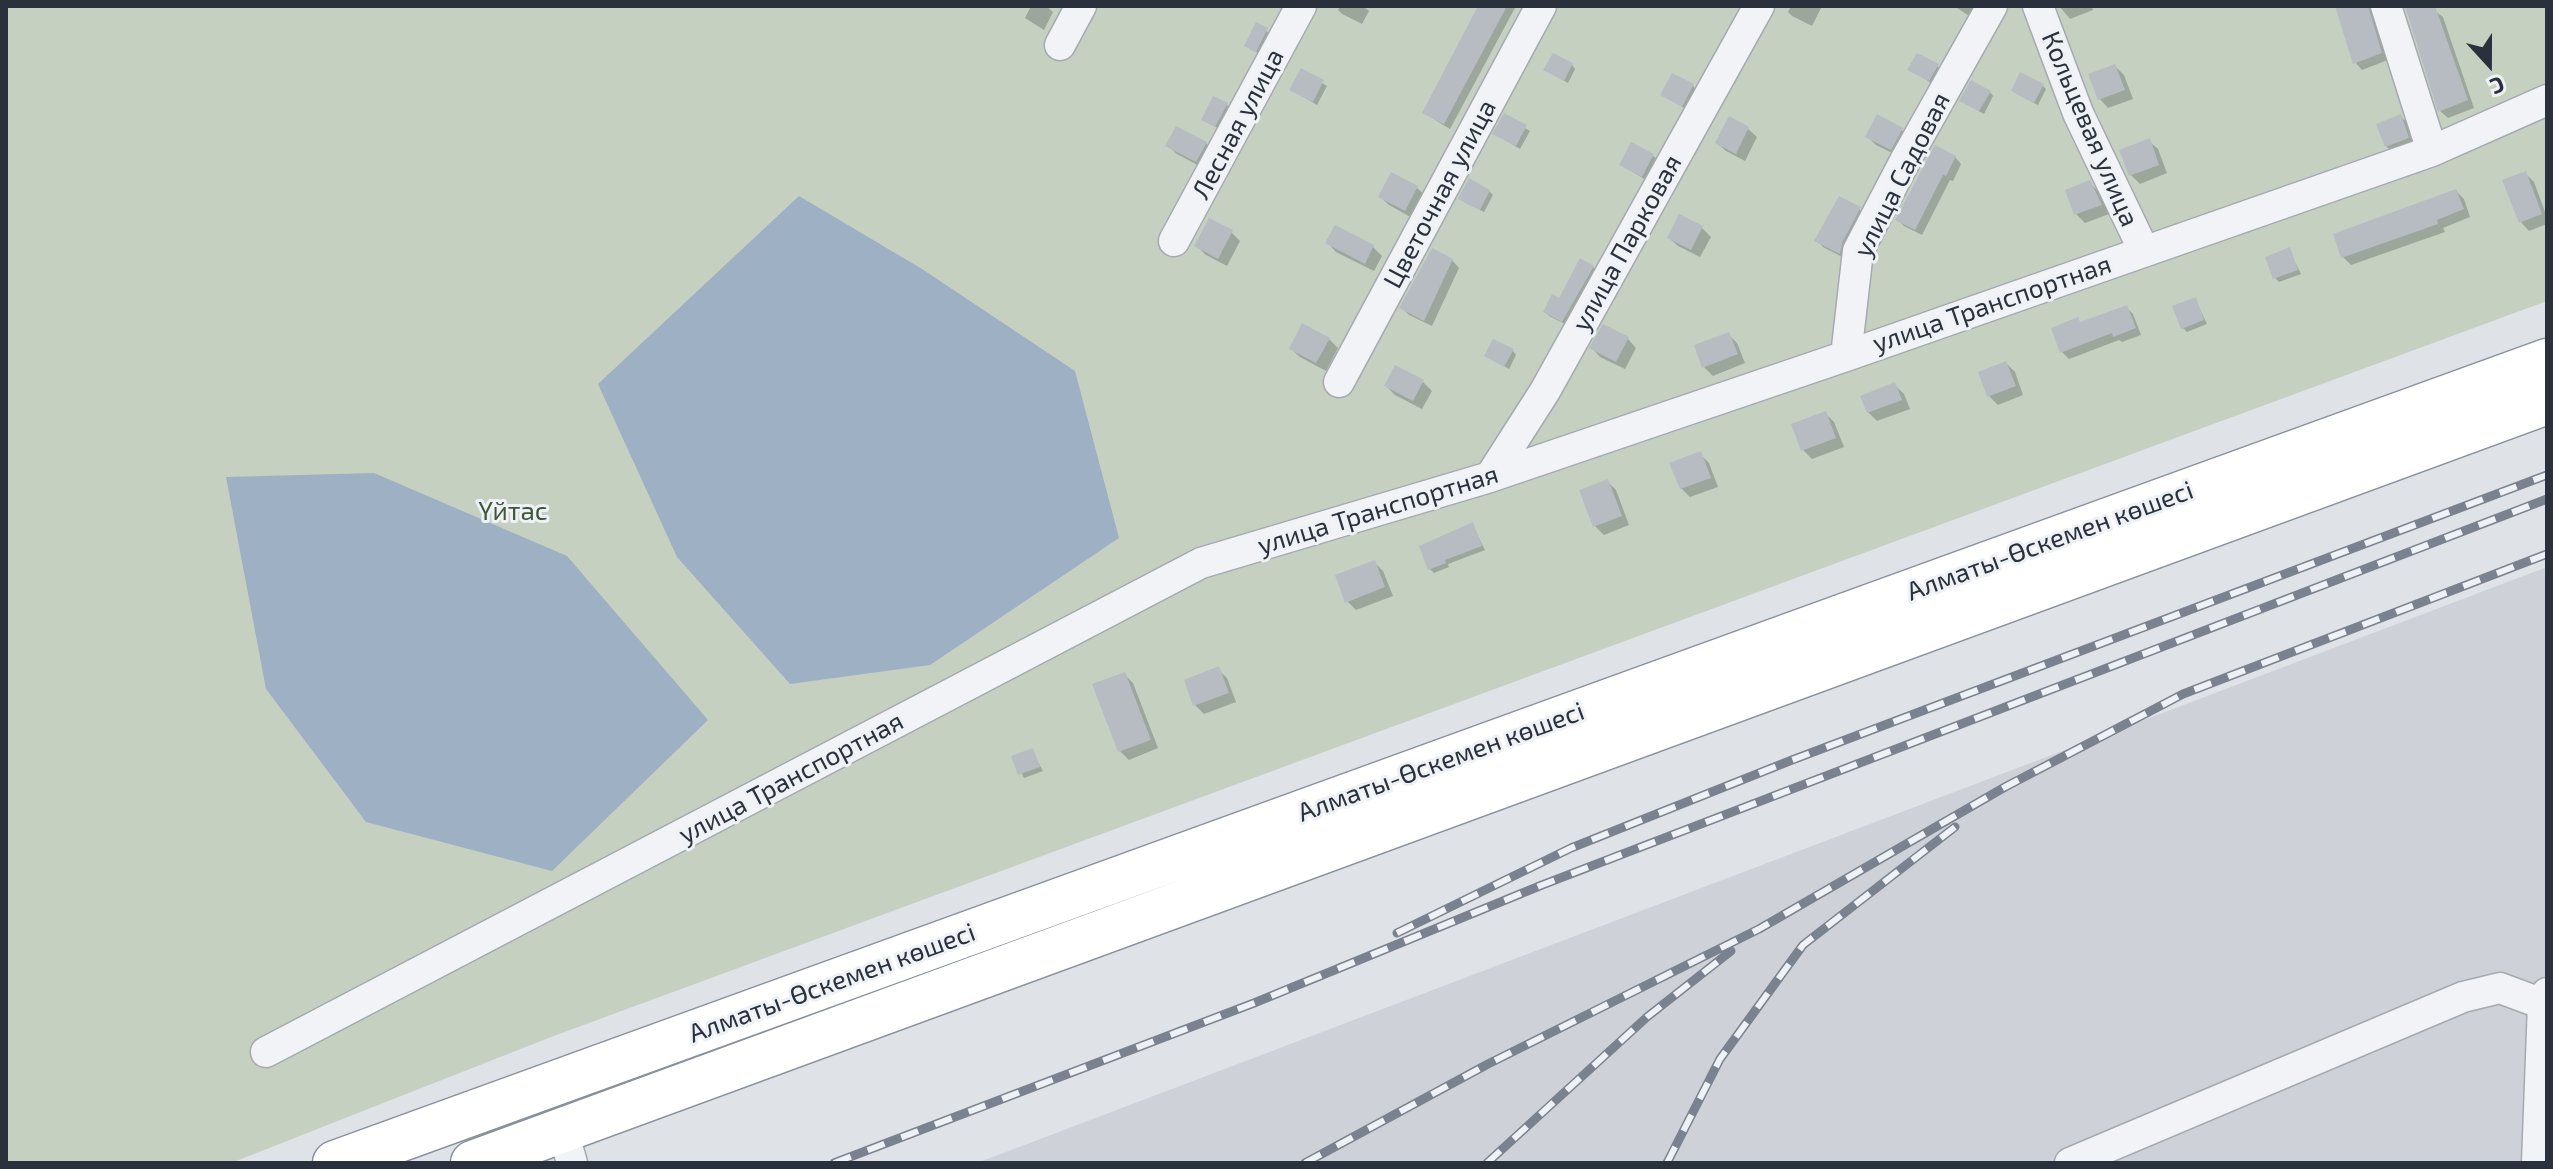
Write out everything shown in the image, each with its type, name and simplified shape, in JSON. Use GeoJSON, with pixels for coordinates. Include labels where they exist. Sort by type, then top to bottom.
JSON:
{"type":"FeatureCollection","features":[{"type":"Feature","properties":{"kind":"highway","name":"Алматы-Өскемен көшесі"},"geometry":{"type":"LineString","coordinates":[[473,1163],[568,1147],[2295,473],[2547,361]]}},
{"type":"Feature","properties":{"kind":"highway","name":"Алматы-Өскемен көшесі"},"geometry":{"type":"LineString","coordinates":[[335,1163],[2295,473],[2547,402]]}},
{"type":"Feature","properties":{"kind":"street"},"geometry":{"type":"LineString","coordinates":[[1060,45],[1081,6]]}},
{"type":"Feature","properties":{"kind":"street","name":"Лесная улица"},"geometry":{"type":"LineString","coordinates":[[1174,241],[1301,6]]}},
{"type":"Feature","properties":{"kind":"street","name":"Цветочная улица"},"geometry":{"type":"LineString","coordinates":[[1339,382],[1541,6]]}},
{"type":"Feature","properties":{"kind":"street","name":"улица Парковая"},"geometry":{"type":"LineString","coordinates":[[1490,477],[1545,391],[1759,6]]}},
{"type":"Feature","properties":{"kind":"street","name":"улица Садовая"},"geometry":{"type":"LineString","coordinates":[[1846,356],[1858,251],[1992,6]]}},
{"type":"Feature","properties":{"kind":"street","name":"Кольцевая улица"},"geometry":{"type":"LineString","coordinates":[[2038,6],[2078,113],[2144,251]]}},
{"type":"Feature","properties":{"kind":"street"},"geometry":{"type":"LineString","coordinates":[[2386,6],[2432,151]]}},
{"type":"Feature","properties":{"kind":"street","name":"улица Транспортная"},"geometry":{"type":"LineString","coordinates":[[266,1052],[1201,563],[1490,477],[1846,356],[2432,151],[2547,100]]}},
{"type":"Feature","properties":{"kind":"street"},"geometry":{"type":"LineString","coordinates":[[2070,1163],[2463,997],[2500,988],[2545,998],[2537,1163]]}},
{"type":"Feature","properties":{"kind":"shaded area"},"geometry":{"type":"Polygon","coordinates":[[[2547,567],[2547,1163],[977,1163],[2547,567]]]}},
{"type":"Feature","properties":{"kind":"green space","name":"Үйтас"},"geometry":{"type":"Polygon","coordinates":[[[6,6],[2547,6],[2547,301],[551,1037],[231,1163],[6,1163],[6,6]]]}},
{"type":"Feature","properties":{"kind":"water"},"geometry":{"type":"Polygon","coordinates":[[[799,196],[922,269],[1075,371],[1119,538],[930,665],[790,684],[677,557],[598,384],[799,196]]]}},
{"type":"Feature","properties":{"kind":"water"},"geometry":{"type":"Polygon","coordinates":[[[374,473],[567,556],[708,720],[552,871],[366,822],[266,689],[226,477],[374,473]]]}},
{"type":"Feature","properties":{"kind":"building"},"geometry":{"type":"Polygon","coordinates":[[[1478,6],[1507,6],[1444,124],[1422,113],[1478,6]]]}},
{"type":"Feature","properties":{"kind":"building"},"geometry":{"type":"Polygon","coordinates":[[[2335,6],[2368,6],[2382,53],[2353,64],[2335,6]]]}},
{"type":"Feature","properties":{"kind":"building"},"geometry":{"type":"Polygon","coordinates":[[[2405,6],[2435,6],[2468,100],[2438,112],[2405,6]]]}},
{"type":"Feature","properties":{"kind":"building"},"geometry":{"type":"Polygon","coordinates":[[[1256,22],[1268,28],[1256,52],[1244,46],[1256,22]]]}},
{"type":"Feature","properties":{"kind":"building"},"geometry":{"type":"Polygon","coordinates":[[[1553,53],[1573,63],[1564,81],[1543,70],[1553,53]]]}},
{"type":"Feature","properties":{"kind":"building"},"geometry":{"type":"Polygon","coordinates":[[[1917,53],[1939,64],[1929,81],[1907,70],[1917,53]]]}},
{"type":"Feature","properties":{"kind":"building"},"geometry":{"type":"Polygon","coordinates":[[[2115,64],[2125,90],[2098,100],[2088,74],[2115,64]]]}},
{"type":"Feature","properties":{"kind":"building"},"geometry":{"type":"Polygon","coordinates":[[[1301,68],[1324,80],[1313,102],[1289,90],[1301,68]]]}},
{"type":"Feature","properties":{"kind":"building"},"geometry":{"type":"Polygon","coordinates":[[[2020,72],[2044,84],[2034,103],[2011,91],[2020,72]]]}},
{"type":"Feature","properties":{"kind":"building"},"geometry":{"type":"Polygon","coordinates":[[[1672,73],[1694,84],[1682,107],[1660,95],[1672,73]]]}},
{"type":"Feature","properties":{"kind":"building"},"geometry":{"type":"Polygon","coordinates":[[[1971,80],[1991,91],[1979,111],[1959,101],[1971,80]]]}},
{"type":"Feature","properties":{"kind":"building"},"geometry":{"type":"Polygon","coordinates":[[[1213,96],[1228,103],[1215,127],[1201,120],[1213,96]]]}},
{"type":"Feature","properties":{"kind":"building"},"geometry":{"type":"Polygon","coordinates":[[[1504,113],[1527,125],[1516,146],[1492,134],[1504,113]]]}},
{"type":"Feature","properties":{"kind":"building"},"geometry":{"type":"Polygon","coordinates":[[[1877,114],[1903,128],[1891,150],[1865,137],[1877,114]]]}},
{"type":"Feature","properties":{"kind":"building"},"geometry":{"type":"Polygon","coordinates":[[[2401,114],[2409,138],[2385,147],[2376,124],[2401,114]]]}},
{"type":"Feature","properties":{"kind":"building"},"geometry":{"type":"Polygon","coordinates":[[[1729,116],[1749,127],[1736,154],[1715,143],[1729,116]]]}},
{"type":"Feature","properties":{"kind":"building"},"geometry":{"type":"Polygon","coordinates":[[[1176,126],[1207,142],[1196,162],[1165,146],[1176,126]]]}},
{"type":"Feature","properties":{"kind":"building"},"geometry":{"type":"Polygon","coordinates":[[[2150,138],[2159,165],[2129,176],[2119,150],[2150,138]]]}},
{"type":"Feature","properties":{"kind":"building"},"geometry":{"type":"Polygon","coordinates":[[[1631,142],[1654,154],[1642,177],[1619,165],[1631,142]]]}},
{"type":"Feature","properties":{"kind":"building"},"geometry":{"type":"Polygon","coordinates":[[[1935,145],[1956,156],[1915,230],[1895,220],[1935,145]]]}},
{"type":"Feature","properties":{"kind":"building"},"geometry":{"type":"Polygon","coordinates":[[[2526,171],[2542,214],[2519,223],[2502,180],[2526,171]]]}},
{"type":"Feature","properties":{"kind":"building"},"geometry":{"type":"Polygon","coordinates":[[[1391,172],[1418,186],[1405,211],[1378,197],[1391,172]]]}},
{"type":"Feature","properties":{"kind":"building"},"geometry":{"type":"Polygon","coordinates":[[[1469,178],[1490,190],[1480,210],[1458,199],[1469,178]]]}},
{"type":"Feature","properties":{"kind":"building"},"geometry":{"type":"Polygon","coordinates":[[[2090,180],[2102,205],[2074,215],[2065,190],[2090,180]]]}},
{"type":"Feature","properties":{"kind":"building"},"geometry":{"type":"Polygon","coordinates":[[[2456,189],[2464,209],[2437,220],[2438,224],[2341,258],[2333,234],[2456,189]]]}},
{"type":"Feature","properties":{"kind":"building"},"geometry":{"type":"Polygon","coordinates":[[[1839,196],[1861,207],[1842,243],[1840,254],[1814,241],[1839,196]]]}},
{"type":"Feature","properties":{"kind":"building"},"geometry":{"type":"Polygon","coordinates":[[[1679,214],[1703,226],[1691,250],[1667,238],[1679,214]]]}},
{"type":"Feature","properties":{"kind":"building"},"geometry":{"type":"Polygon","coordinates":[[[1209,218],[1233,230],[1218,259],[1194,246],[1209,218]]]}},
{"type":"Feature","properties":{"kind":"building"},"geometry":{"type":"Polygon","coordinates":[[[1335,225],[1374,245],[1365,264],[1325,243],[1335,225]]]}},
{"type":"Feature","properties":{"kind":"building"},"geometry":{"type":"Polygon","coordinates":[[[2290,247],[2298,270],[2273,279],[2265,257],[2290,247]]]}},
{"type":"Feature","properties":{"kind":"building"},"geometry":{"type":"Polygon","coordinates":[[[1432,248],[1453,259],[1424,321],[1399,308],[1432,248]]]}},
{"type":"Feature","properties":{"kind":"building"},"geometry":{"type":"Polygon","coordinates":[[[1580,258],[1594,266],[1562,322],[1543,312],[1552,294],[1559,298],[1580,258]]]}},
{"type":"Feature","properties":{"kind":"building"},"geometry":{"type":"Polygon","coordinates":[[[2196,297],[2204,320],[2181,329],[2172,306],[2196,297]]]}},
{"type":"Feature","properties":{"kind":"building"},"geometry":{"type":"Polygon","coordinates":[[[2127,305],[2136,328],[2113,337],[2112,333],[2060,353],[2051,328],[2078,317],[2080,322],[2127,305]]]}},
{"type":"Feature","properties":{"kind":"building"},"geometry":{"type":"Polygon","coordinates":[[[1302,323],[1330,338],[1316,363],[1289,349],[1302,323]]]}},
{"type":"Feature","properties":{"kind":"building"},"geometry":{"type":"Polygon","coordinates":[[[1603,324],[1629,337],[1616,362],[1589,348],[1603,324]]]}},
{"type":"Feature","properties":{"kind":"building"},"geometry":{"type":"Polygon","coordinates":[[[1729,332],[1738,354],[1702,368],[1694,345],[1729,332]]]}},
{"type":"Feature","properties":{"kind":"building"},"geometry":{"type":"Polygon","coordinates":[[[1493,339],[1514,349],[1504,367],[1484,356],[1493,339]]]}},
{"type":"Feature","properties":{"kind":"building"},"geometry":{"type":"Polygon","coordinates":[[[2006,361],[2016,386],[1987,397],[1978,372],[2006,361]]]}},
{"type":"Feature","properties":{"kind":"building"},"geometry":{"type":"Polygon","coordinates":[[[1395,365],[1424,380],[1413,401],[1384,386],[1395,365]]]}},
{"type":"Feature","properties":{"kind":"building"},"geometry":{"type":"Polygon","coordinates":[[[1895,382],[1902,400],[1867,413],[1860,396],[1895,382]]]}},
{"type":"Feature","properties":{"kind":"building"},"geometry":{"type":"Polygon","coordinates":[[[1826,411],[1836,438],[1801,451],[1791,424],[1826,411]]]}},
{"type":"Feature","properties":{"kind":"building"},"geometry":{"type":"Polygon","coordinates":[[[1701,451],[1711,478],[1680,489],[1669,463],[1701,451]]]}},
{"type":"Feature","properties":{"kind":"building"},"geometry":{"type":"Polygon","coordinates":[[[1608,479],[1622,516],[1593,527],[1579,490],[1608,479]]]}},
{"type":"Feature","properties":{"kind":"building"},"geometry":{"type":"Polygon","coordinates":[[[1473,522],[1482,546],[1428,570],[1419,546],[1473,522]]]}},
{"type":"Feature","properties":{"kind":"building"},"geometry":{"type":"Polygon","coordinates":[[[1375,560],[1385,587],[1345,603],[1335,575],[1375,560]]]}},
{"type":"Feature","properties":{"kind":"building"},"geometry":{"type":"Polygon","coordinates":[[[1219,666],[1229,693],[1193,706],[1184,680],[1219,666]]]}},
{"type":"Feature","properties":{"kind":"building"},"geometry":{"type":"Polygon","coordinates":[[[1125,672],[1151,740],[1118,752],[1092,684],[1125,672]]]}},
{"type":"Feature","properties":{"kind":"building"},"geometry":{"type":"Polygon","coordinates":[[[1033,748],[1040,767],[1018,775],[1011,756],[1033,748]]]}},
{"type":"Feature","properties":{"kind":"railway"},"geometry":{"type":"LineString","coordinates":[[1397,933],[1571,848],[1792,760],[2547,475]]}},
{"type":"Feature","properties":{"kind":"railway"},"geometry":{"type":"LineString","coordinates":[[834,1163],[1254,1003],[1542,885],[2547,499]]}},
{"type":"Feature","properties":{"kind":"railway"},"geometry":{"type":"LineString","coordinates":[[1305,1163],[1488,1064],[1759,929],[2005,787],[2183,694],[2547,554]]}},
{"type":"Feature","properties":{"kind":"railway"},"geometry":{"type":"LineString","coordinates":[[1667,1163],[1720,1059],[1803,945],[1955,827]]}},
{"type":"Feature","properties":{"kind":"railway"},"geometry":{"type":"LineString","coordinates":[[1487,1163],[1647,1017],[1731,951]]}}]}
